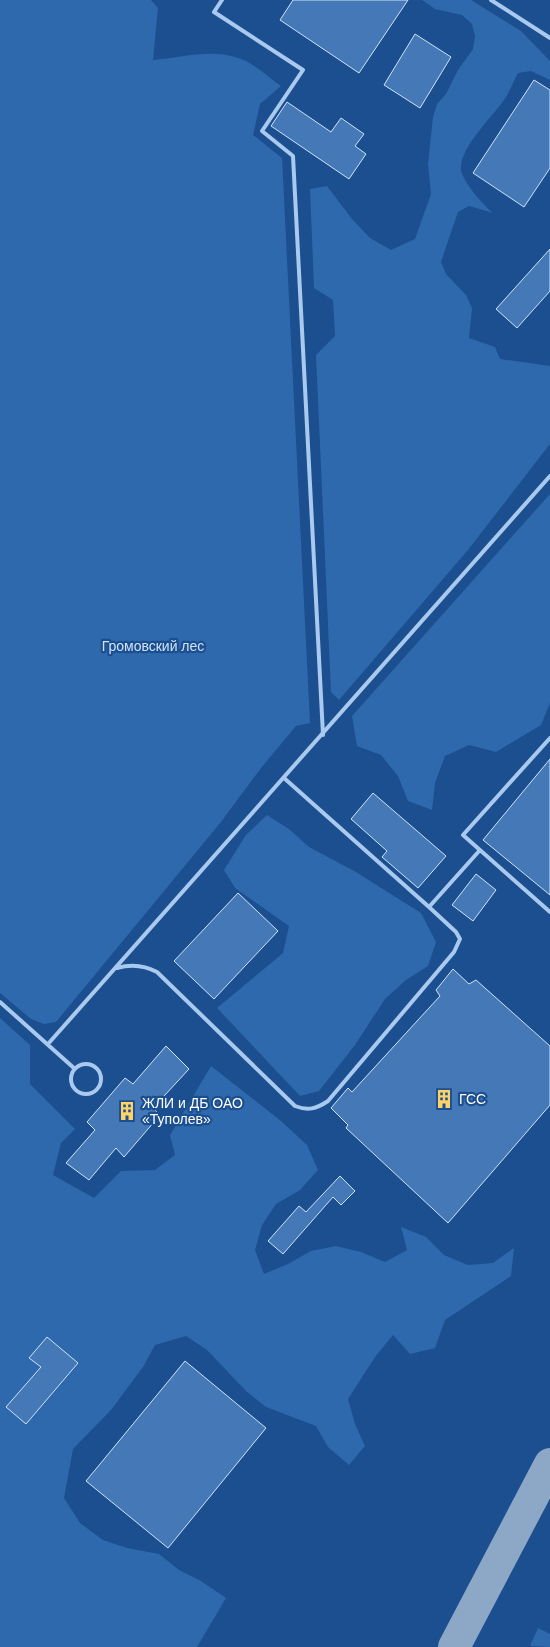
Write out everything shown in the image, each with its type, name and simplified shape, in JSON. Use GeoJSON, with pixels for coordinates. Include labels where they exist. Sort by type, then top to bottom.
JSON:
{"type":"FeatureCollection","features":[{"type":"Feature","properties":{"kind":"lane"},"geometry":{"type":"LineString","coordinates":[[222,0],[214,12],[303,70],[262,131],[293,156],[323,735]]}},
{"type":"Feature","properties":{"kind":"lane"},"geometry":{"type":"LineString","coordinates":[[491,0],[550,38]]}},
{"type":"Feature","properties":{"kind":"lane"},"geometry":{"type":"LineString","coordinates":[[48,1044],[550,476]]}},
{"type":"Feature","properties":{"kind":"lane"},"geometry":{"type":"LineString","coordinates":[[550,738],[463,835],[550,912]]}},
{"type":"Feature","properties":{"kind":"lane"},"geometry":{"type":"LineString","coordinates":[[115,969],[127,965],[135,965],[157,972],[295,1106],[305,1110],[319,1107],[328,1101],[458,945],[460,939],[456,932],[429,907],[284,778]]}},
{"type":"Feature","properties":{"kind":"lane"},"geometry":{"type":"LineString","coordinates":[[429,907],[480,850]]}},
{"type":"Feature","properties":{"kind":"lane"},"geometry":{"type":"LineString","coordinates":[[0,1002],[75,1069]]}},
{"type":"Feature","properties":{"kind":"lane"},"geometry":{"type":"LineString","coordinates":[[85,1064],[96,1068],[101,1077],[101,1082],[95,1091],[85,1094],[75,1089],[71,1079],[75,1069],[85,1064]]}},
{"type":"Feature","properties":{"kind":"green space","name":"Громовский лес"},"geometry":{"type":"Polygon","coordinates":[[[0,0],[151,0],[158,8],[153,60],[204,54],[225,55],[247,62],[281,86],[260,104],[253,135],[282,158],[310,723],[296,726],[261,768],[221,822],[56,1022],[44,1024],[31,1019],[0,993],[0,0]]]}},
{"type":"Feature","properties":{"kind":"green space"},"geometry":{"type":"Polygon","coordinates":[[[422,0],[471,0],[521,31],[550,61],[550,80],[531,71],[518,73],[501,105],[471,142],[462,161],[461,170],[474,193],[493,213],[469,206],[458,212],[441,262],[446,274],[466,295],[472,308],[469,338],[495,347],[500,359],[550,366],[550,444],[468,550],[339,700],[331,692],[316,355],[335,336],[333,300],[314,288],[310,189],[327,186],[352,219],[370,238],[391,250],[415,239],[431,194],[428,164],[433,117],[437,104],[446,94],[458,70],[473,49],[475,36],[472,24],[462,15],[435,9],[422,0]]]}},
{"type":"Feature","properties":{"kind":"green space"},"geometry":{"type":"Polygon","coordinates":[[[550,494],[550,703],[541,725],[496,752],[469,745],[445,756],[435,783],[432,810],[408,801],[398,776],[381,755],[357,746],[352,716],[550,494]]]}},
{"type":"Feature","properties":{"kind":"green space"},"geometry":{"type":"Polygon","coordinates":[[[267,815],[289,829],[309,847],[356,872],[421,913],[436,942],[428,966],[406,980],[385,999],[355,1045],[319,1091],[300,1096],[217,1008],[283,953],[289,926],[235,888],[224,870],[246,835],[267,815]]]}},
{"type":"Feature","properties":{"kind":"green space"},"geometry":{"type":"Polygon","coordinates":[[[0,1018],[30,1045],[30,1084],[75,1129],[61,1143],[53,1175],[94,1198],[121,1171],[155,1170],[175,1155],[170,1135],[211,1066],[281,1121],[307,1145],[318,1170],[300,1190],[276,1204],[262,1225],[255,1250],[264,1274],[288,1264],[311,1251],[336,1246],[361,1252],[385,1262],[407,1250],[401,1227],[426,1237],[444,1255],[468,1265],[493,1263],[514,1248],[511,1276],[445,1320],[435,1348],[410,1354],[393,1335],[375,1357],[348,1399],[355,1424],[365,1446],[349,1465],[328,1447],[316,1426],[266,1407],[246,1391],[207,1350],[186,1336],[155,1345],[143,1367],[111,1410],[73,1449],[64,1498],[80,1523],[103,1540],[127,1548],[159,1554],[179,1570],[201,1581],[226,1598],[197,1647],[0,1647],[0,1018]]]}},
{"type":"Feature","properties":{"kind":"green space"},"geometry":{"type":"Polygon","coordinates":[[[538,1628],[550,1634],[550,1647],[530,1646],[538,1628]]]}},
{"type":"Feature","properties":{"kind":"building"},"geometry":{"type":"Polygon","coordinates":[[[293,0],[408,0],[359,73],[280,20],[293,0]]]}},
{"type":"Feature","properties":{"kind":"building"},"geometry":{"type":"Polygon","coordinates":[[[415,34],[451,57],[420,108],[384,85],[415,34]]]}},
{"type":"Feature","properties":{"kind":"building"},"geometry":{"type":"Polygon","coordinates":[[[534,80],[550,90],[550,168],[524,207],[473,173],[534,80]]]}},
{"type":"Feature","properties":{"kind":"building"},"geometry":{"type":"Polygon","coordinates":[[[287,102],[331,132],[341,118],[364,134],[355,146],[366,154],[349,179],[271,126],[287,102]]]}},
{"type":"Feature","properties":{"kind":"building"},"geometry":{"type":"Polygon","coordinates":[[[550,249],[550,291],[517,328],[496,309],[550,249]]]}},
{"type":"Feature","properties":{"kind":"building"},"geometry":{"type":"Polygon","coordinates":[[[550,759],[550,895],[483,840],[550,759]]]}},
{"type":"Feature","properties":{"kind":"building"},"geometry":{"type":"Polygon","coordinates":[[[373,793],[446,856],[418,888],[382,857],[387,851],[351,819],[373,793]]]}},
{"type":"Feature","properties":{"kind":"building"},"geometry":{"type":"Polygon","coordinates":[[[476,874],[496,890],[473,921],[452,905],[476,874]]]}},
{"type":"Feature","properties":{"kind":"building"},"geometry":{"type":"Polygon","coordinates":[[[238,893],[278,931],[214,999],[174,961],[238,893]]]}},
{"type":"Feature","properties":{"kind":"building","name":"ГСС"},"geometry":{"type":"Polygon","coordinates":[[[453,969],[469,984],[476,980],[550,1046],[550,1105],[448,1223],[346,1128],[348,1125],[331,1108],[348,1088],[352,1092],[440,996],[436,990],[453,969]]]}},
{"type":"Feature","properties":{"kind":"building","name":"ЖЛИ и ДБ ОАО «Туполев»"},"geometry":{"type":"Polygon","coordinates":[[[166,1046],[189,1069],[153,1108],[160,1115],[124,1157],[116,1148],[89,1180],[66,1163],[95,1130],[87,1122],[125,1078],[133,1084],[166,1046]]]}},
{"type":"Feature","properties":{"kind":"building"},"geometry":{"type":"Polygon","coordinates":[[[340,1176],[355,1191],[341,1205],[333,1197],[283,1254],[268,1241],[299,1206],[306,1212],[340,1176]]]}},
{"type":"Feature","properties":{"kind":"building"},"geometry":{"type":"Polygon","coordinates":[[[47,1337],[78,1363],[26,1424],[6,1407],[41,1367],[29,1358],[47,1337]]]}},
{"type":"Feature","properties":{"kind":"building"},"geometry":{"type":"Polygon","coordinates":[[[185,1361],[266,1428],[168,1548],[86,1481],[185,1361]]]}},
{"type":"Feature","properties":{"kind":"taxiway"},"geometry":{"type":"LineString","coordinates":[[454,1647],[550,1464]]}},
{"type":"Feature","properties":{"kind":"place","name":"ГСС"},"geometry":{"type":"Point","coordinates":[444,1099]}},
{"type":"Feature","properties":{"kind":"place","name":"ЖЛИ и ДБ ОАО «Туполев»"},"geometry":{"type":"Point","coordinates":[127,1111]}}]}
